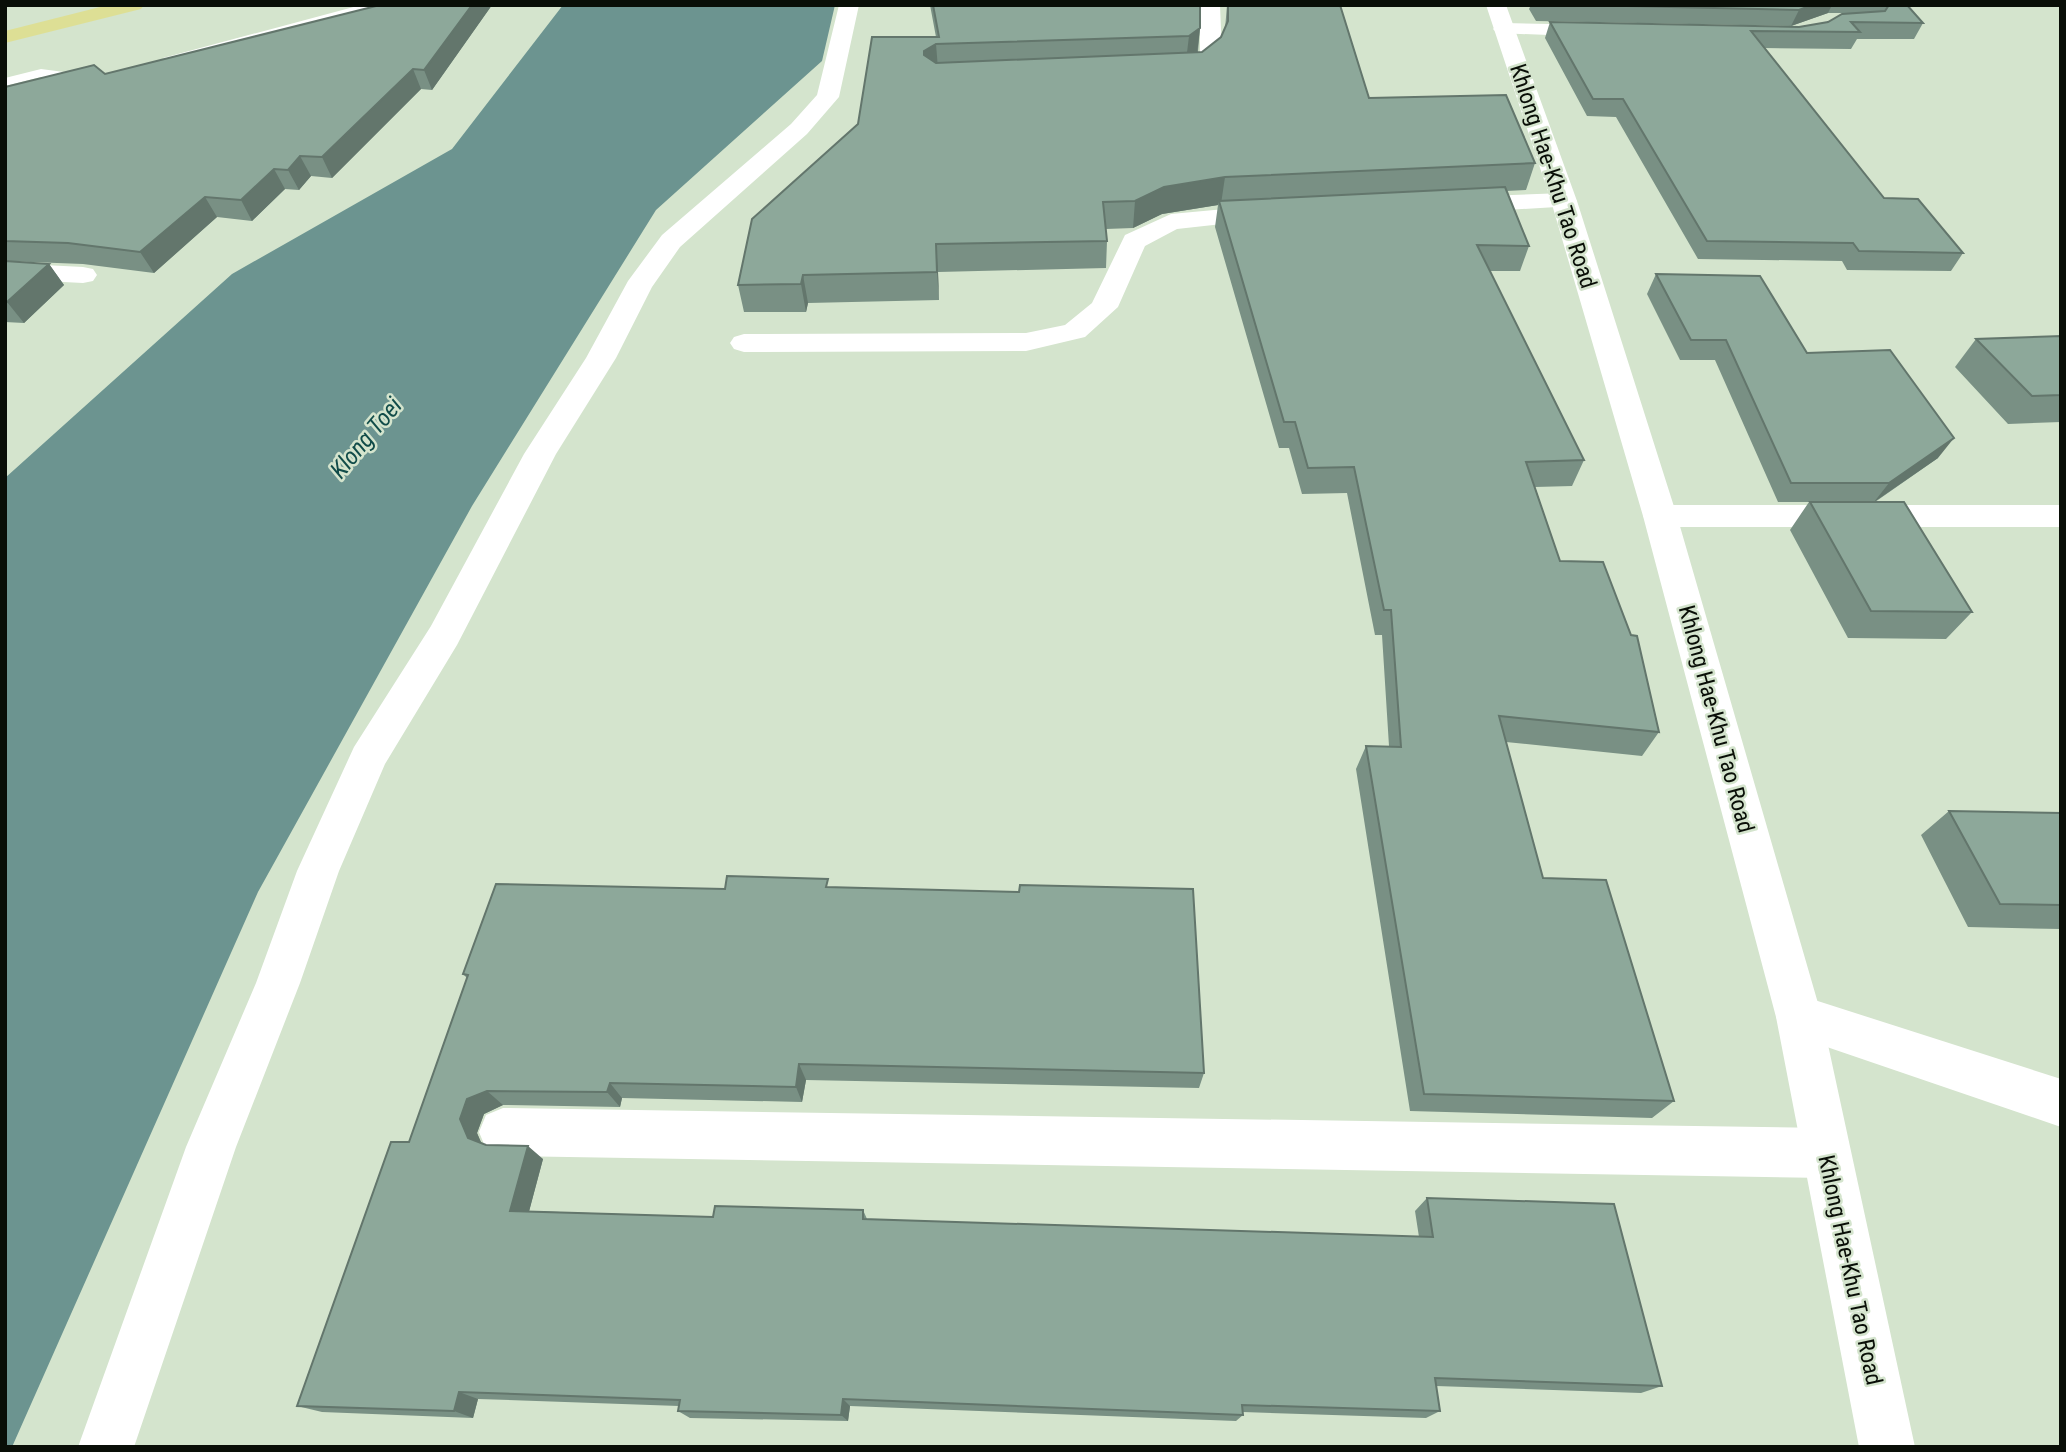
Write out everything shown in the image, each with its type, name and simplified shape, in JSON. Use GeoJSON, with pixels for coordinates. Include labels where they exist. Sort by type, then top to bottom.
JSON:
{"type":"FeatureCollection","features":[{"type":"Feature","properties":{"kind":"main road"},"geometry":{"type":"LineString","coordinates":[[5,37],[134,5]]}},
{"type":"Feature","properties":{"kind":"street"},"geometry":{"type":"LineString","coordinates":[[106,1447],[211,1147],[278,984],[318,871],[368,758],[444,635],[540,454],[601,358],[638,287],[671,241],[799,129],[828,97],[849,5]]}},
{"type":"Feature","properties":{"kind":"street"},"geometry":{"type":"LineString","coordinates":[[1147,73],[1191,70],[1205,63],[1212,55],[1210,5]]}},
{"type":"Feature","properties":{"kind":"street"},"geometry":{"type":"LineString","coordinates":[[1500,17],[1627,31]]}},
{"type":"Feature","properties":{"kind":"street","name":"Khlong Hae-Khu Tao Road"},"geometry":{"type":"LineString","coordinates":[[1500,17],[1564,201],[1660,516],[1799,1017],[1887,1447]]}},
{"type":"Feature","properties":{"kind":"street"},"geometry":{"type":"LineString","coordinates":[[1427,207],[1564,201]]}},
{"type":"Feature","properties":{"kind":"street"},"geometry":{"type":"LineString","coordinates":[[744,343],[1026,342],[1075,331],[1104,307],[1134,241],[1171,222],[1221,215],[1290,212]]}},
{"type":"Feature","properties":{"kind":"street"},"geometry":{"type":"LineString","coordinates":[[5,271],[83,275]]}},
{"type":"Feature","properties":{"kind":"street"},"geometry":{"type":"LineString","coordinates":[[1660,516],[2061,516]]}},
{"type":"Feature","properties":{"kind":"street"},"geometry":{"type":"LineString","coordinates":[[1799,1017],[2061,1103]]}},
{"type":"Feature","properties":{"kind":"street"},"geometry":{"type":"LineString","coordinates":[[503,1132],[1826,1153]]}},
{"type":"Feature","properties":{"kind":"lane"},"geometry":{"type":"LineString","coordinates":[[151,62],[377,5]]}},
{"type":"Feature","properties":{"kind":"lane"},"geometry":{"type":"LineString","coordinates":[[5,82],[41,73],[85,79],[98,76]]}},
{"type":"Feature","properties":{"kind":"water","name":"Klong Toei"},"geometry":{"type":"Polygon","coordinates":[[[563,5],[835,5],[822,61],[656,210],[472,506],[258,892],[12,1447],[5,1447],[5,478],[232,274],[452,149],[563,5]]]}},
{"type":"Feature","properties":{"kind":"building"},"geometry":{"type":"Polygon","coordinates":[[[380,5],[472,5],[424,70],[413,69],[322,157],[300,156],[288,170],[274,169],[241,200],[205,197],[140,252],[68,243],[5,241],[5,87],[94,65],[105,74],[380,5]]]}},
{"type":"Feature","properties":{"kind":"building"},"geometry":{"type":"Polygon","coordinates":[[[933,5],[1200,5],[1200,28],[1189,36],[936,44],[924,51],[924,55],[936,63],[1202,52],[1221,37],[1228,21],[1228,5],[1340,5],[1369,98],[1506,95],[1535,163],[1225,177],[1164,187],[1135,201],[1103,202],[1107,241],[936,244],[937,272],[803,275],[801,284],[738,285],[752,219],[858,124],[872,37],[939,37],[933,5]]]}},
{"type":"Feature","properties":{"kind":"building"},"geometry":{"type":"Polygon","coordinates":[[[1583,5],[1812,5],[1799,10],[1583,5]]]}},
{"type":"Feature","properties":{"kind":"building"},"geometry":{"type":"Polygon","coordinates":[[[1889,5],[1907,5],[1923,23],[1851,22],[1860,32],[1751,31],[1884,198],[1918,199],[1963,253],[1859,251],[1853,243],[1707,241],[1623,99],[1593,99],[1550,22],[1799,27],[1828,22],[1842,14],[1885,11],[1889,5]]]}},
{"type":"Feature","properties":{"kind":"building"},"geometry":{"type":"Polygon","coordinates":[[[1505,187],[1529,246],[1477,245],[1584,460],[1526,462],[1560,561],[1603,562],[1631,635],[1637,636],[1659,732],[1499,716],[1543,878],[1606,880],[1674,1101],[1424,1094],[1366,746],[1401,747],[1391,610],[1384,610],[1354,467],[1308,468],[1295,422],[1284,422],[1219,201],[1505,187]]]}},
{"type":"Feature","properties":{"kind":"building"},"geometry":{"type":"Polygon","coordinates":[[[5,261],[49,264],[5,302],[5,261]]]}},
{"type":"Feature","properties":{"kind":"building"},"geometry":{"type":"Polygon","coordinates":[[[1656,274],[1760,276],[1807,353],[1890,350],[1954,438],[1889,483],[1791,483],[1726,340],[1691,340],[1656,274]]]}},
{"type":"Feature","properties":{"kind":"building"},"geometry":{"type":"Polygon","coordinates":[[[2061,336],[2061,395],[2032,396],[1976,339],[2061,336]]]}},
{"type":"Feature","properties":{"kind":"building"},"geometry":{"type":"Polygon","coordinates":[[[1810,502],[1904,502],[1972,612],[1871,611],[1810,502]]]}},
{"type":"Feature","properties":{"kind":"building"},"geometry":{"type":"Polygon","coordinates":[[[1949,811],[2061,813],[2061,905],[2000,904],[1949,811]]]}},
{"type":"Feature","properties":{"kind":"building"},"geometry":{"type":"Polygon","coordinates":[[[727,876],[828,879],[826,887],[1019,892],[1020,885],[1193,889],[1204,1073],[799,1064],[796,1087],[610,1083],[607,1092],[487,1091],[467,1099],[460,1119],[468,1138],[486,1145],[528,1146],[510,1211],[713,1217],[715,1206],[863,1210],[863,1219],[1433,1237],[1427,1198],[1614,1204],[1662,1386],[1435,1378],[1440,1411],[1242,1405],[1243,1415],[843,1399],[841,1415],[678,1411],[680,1400],[459,1392],[454,1411],[297,1406],[391,1142],[409,1142],[468,975],[463,974],[496,884],[725,889],[727,876]]]}}]}
